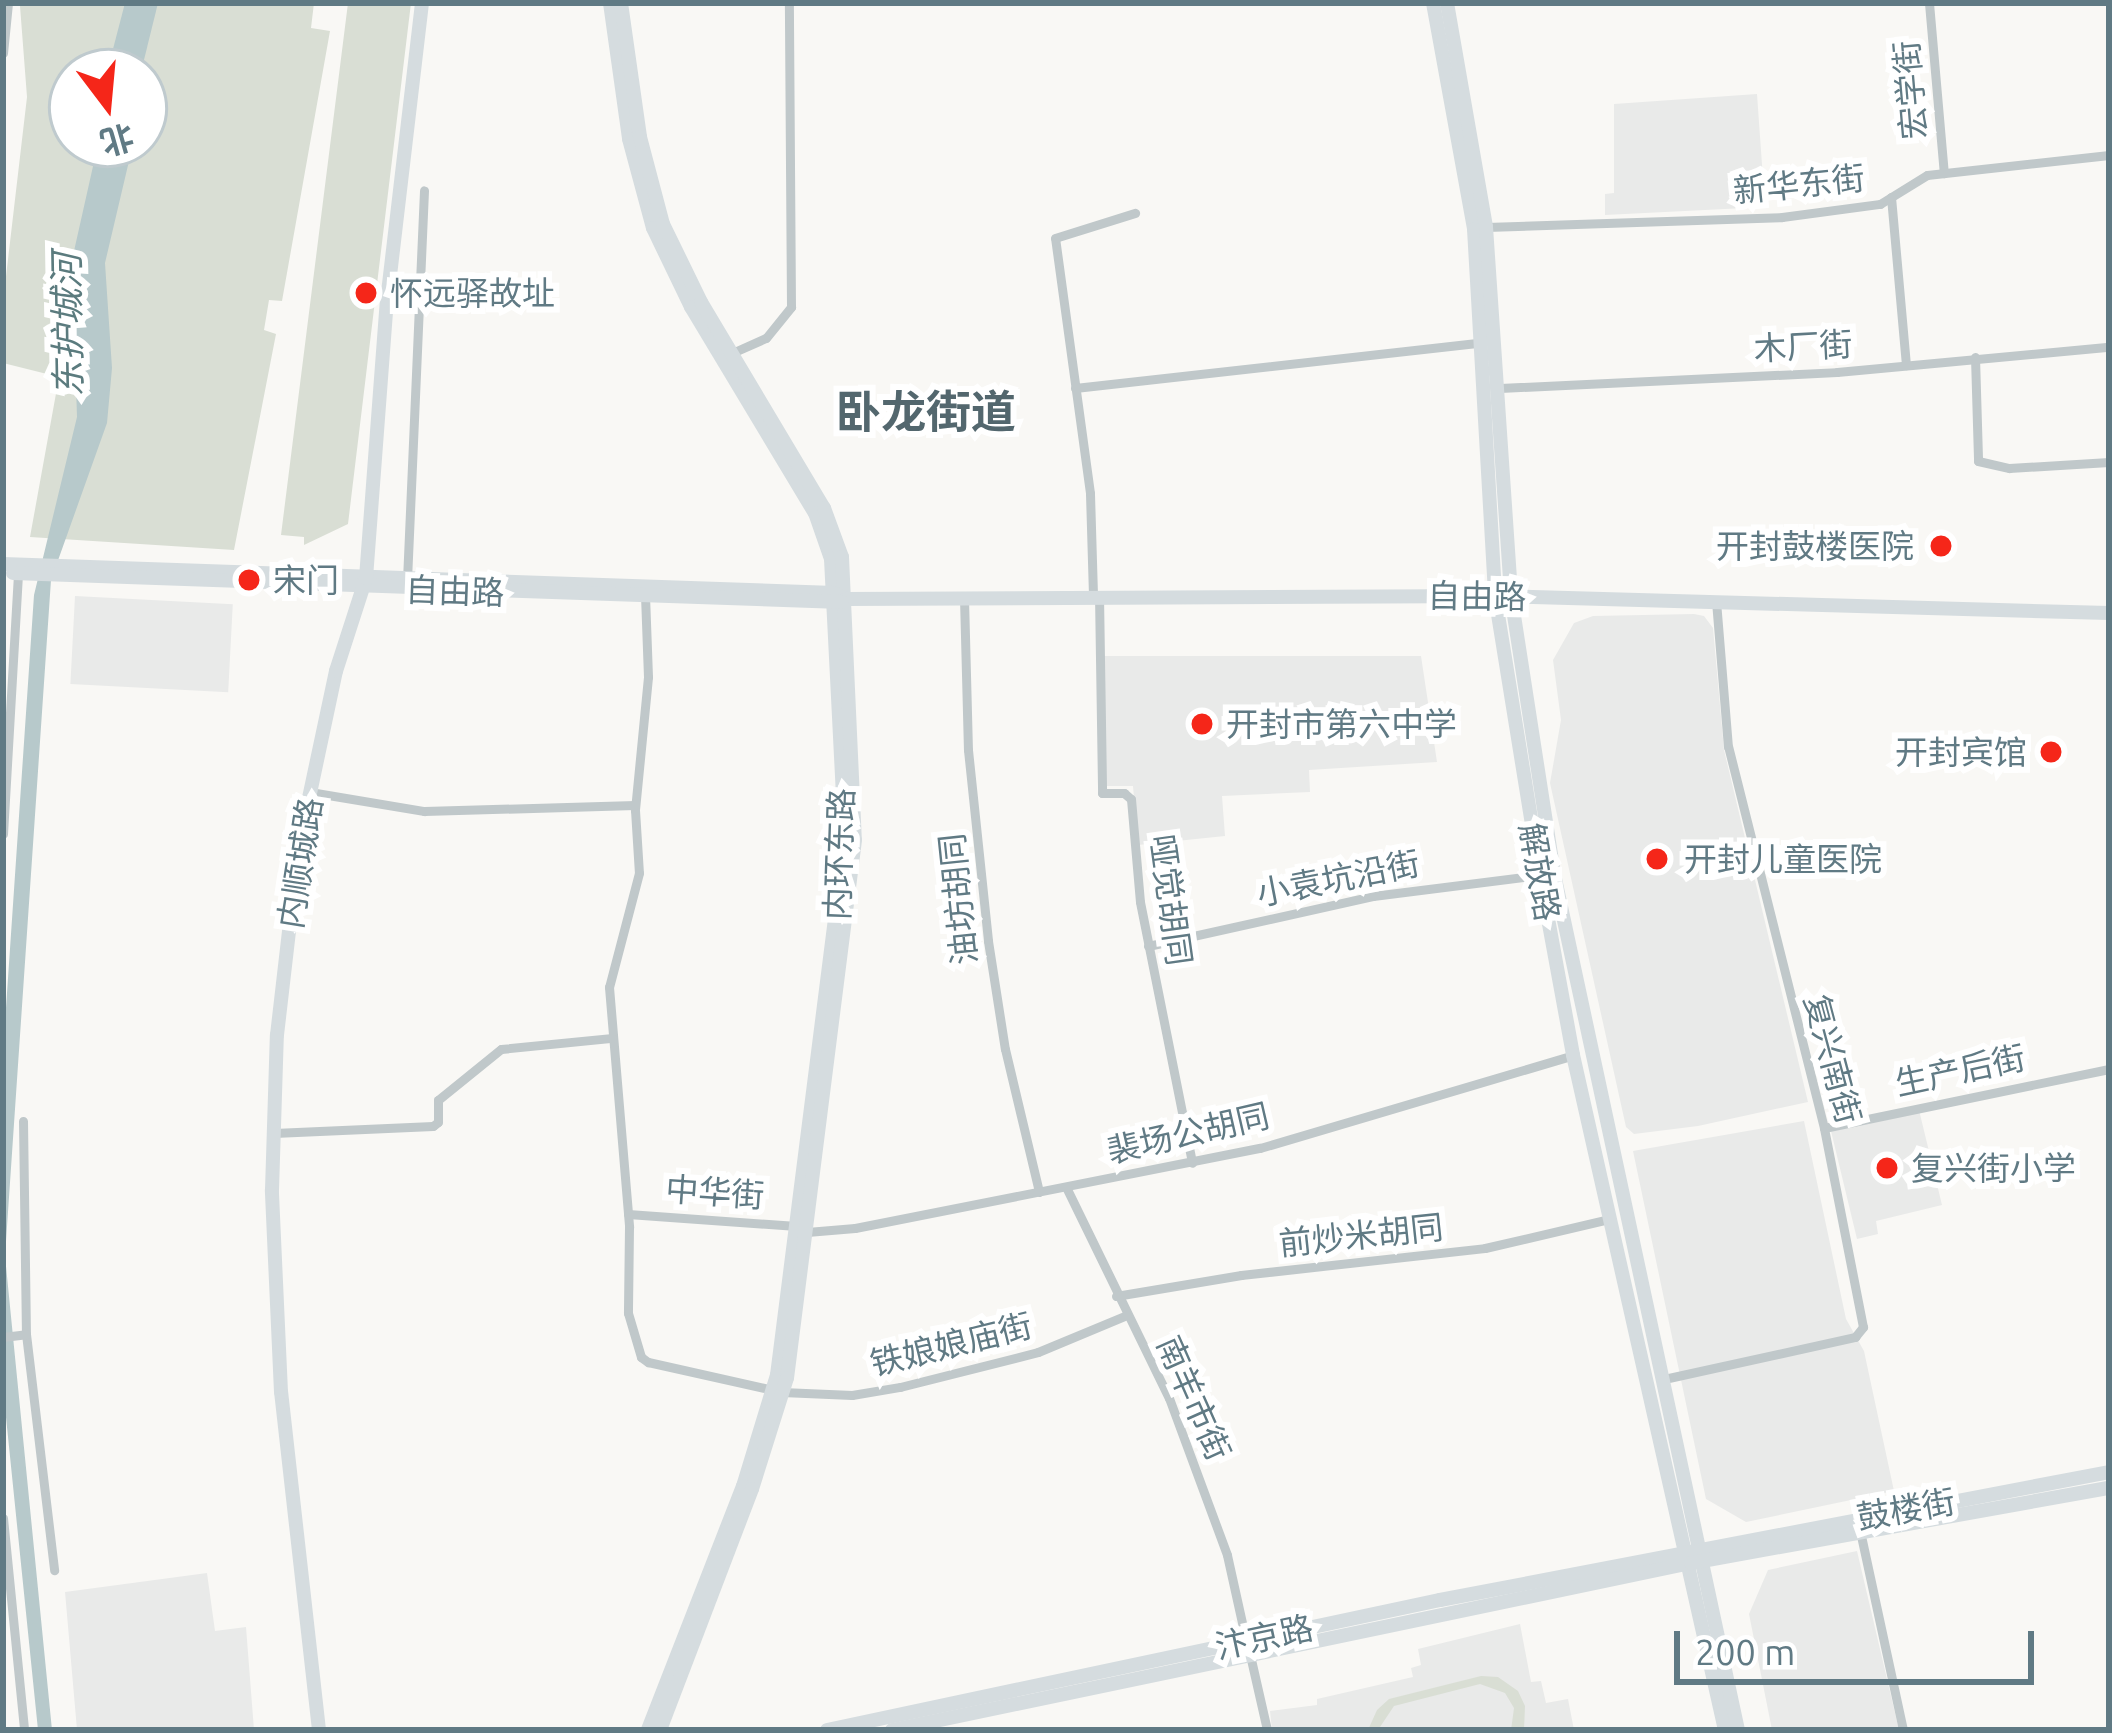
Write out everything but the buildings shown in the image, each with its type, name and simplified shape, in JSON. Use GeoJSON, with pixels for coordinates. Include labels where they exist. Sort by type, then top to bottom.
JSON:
{"type":"FeatureCollection","features":[{"type":"Feature","properties":{"kind":"street"},"geometry":{"type":"LineString","coordinates":[[3,53],[8,3]]}},
{"type":"Feature","properties":{"kind":"street","name":"内顺城路"},"geometry":{"type":"LineString","coordinates":[[319,1730],[281,1392],[274,1133],[277,1035],[310,792],[336,670],[364,583],[384,339],[422,3]]}},
{"type":"Feature","properties":{"kind":"street","name":"内环东路"},"geometry":{"type":"LineString","coordinates":[[610,3],[629,139],[653,227],[691,307],[814,513],[832,559],[838,599]]}},
{"type":"Feature","properties":{"kind":"street","name":"内环东路"},"geometry":{"type":"LineString","coordinates":[[621,3],[640,137],[656,204],[681,262],[824,508],[842,557],[838,599],[844,874],[802,1229],[777,1391],[752,1490],[660,1730]]}},
{"type":"Feature","properties":{"kind":"street"},"geometry":{"type":"LineString","coordinates":[[732,353],[766,338],[791,307],[789,3]]}},
{"type":"Feature","properties":{"kind":"street","name":"解放路"},"geometry":{"type":"LineString","coordinates":[[1433,3],[1470,201],[1503,596],[1540,875],[1610,1219],[1738,1730]]}},
{"type":"Feature","properties":{"kind":"street","name":"解放路"},"geometry":{"type":"LineString","coordinates":[[1447,3],[1486,227],[1500,388],[1503,596],[1588,1054],[1664,1379],[1725,1730]]}},
{"type":"Feature","properties":{"kind":"street","name":"宏学街"},"geometry":{"type":"LineString","coordinates":[[1929,3],[1944,173]]}},
{"type":"Feature","properties":{"kind":"street","name":"新华东街"},"geometry":{"type":"LineString","coordinates":[[1486,227],[1783,217],[1880,204],[1915,179],[1944,173],[2109,155]]}},
{"type":"Feature","properties":{"kind":"street"},"geometry":{"type":"LineString","coordinates":[[407,580],[424,190]]}},
{"type":"Feature","properties":{"kind":"street"},"geometry":{"type":"LineString","coordinates":[[1891,197],[1906,365]]}},
{"type":"Feature","properties":{"kind":"street"},"geometry":{"type":"LineString","coordinates":[[1096,595],[1090,493],[1054,238],[1135,213]]}},
{"type":"Feature","properties":{"kind":"street"},"geometry":{"type":"LineString","coordinates":[[384,339],[414,340]]}},
{"type":"Feature","properties":{"kind":"street"},"geometry":{"type":"LineString","coordinates":[[1075,388],[1483,342]]}},
{"type":"Feature","properties":{"kind":"street","name":"木厂街"},"geometry":{"type":"LineString","coordinates":[[1500,388],[1906,365],[2109,347]]}},
{"type":"Feature","properties":{"kind":"street"},"geometry":{"type":"LineString","coordinates":[[1975,357],[1978,461],[2008,468],[2109,462]]}},
{"type":"Feature","properties":{"kind":"street"},"geometry":{"type":"LineString","coordinates":[[3,833],[16,570]]}},
{"type":"Feature","properties":{"kind":"street","name":"自由路"},"geometry":{"type":"LineString","coordinates":[[16,570],[838,599],[1503,596],[2109,614]]}},
{"type":"Feature","properties":{"kind":"street","name":"自由路"},"geometry":{"type":"LineString","coordinates":[[364,583],[407,580],[645,593]]}},
{"type":"Feature","properties":{"kind":"street"},"geometry":{"type":"LineString","coordinates":[[628,1214],[609,987],[639,873],[635,805],[648,677],[645,593]]}},
{"type":"Feature","properties":{"kind":"street","name":"哑觉胡同"},"geometry":{"type":"LineString","coordinates":[[1096,595],[1102,793],[1131,799],[1148,946],[1192,1163]]}},
{"type":"Feature","properties":{"kind":"street","name":"油坊胡同"},"geometry":{"type":"LineString","coordinates":[[964,596],[968,750],[988,941],[1005,1049],[1039,1192]]}},
{"type":"Feature","properties":{"kind":"street","name":"复兴南街"},"geometry":{"type":"LineString","coordinates":[[1664,1379],[1855,1336],[1863,1327],[1824,1128],[1728,747],[1716,602]]}},
{"type":"Feature","properties":{"kind":"street"},"geometry":{"type":"LineString","coordinates":[[310,792],[424,811],[635,805]]}},
{"type":"Feature","properties":{"kind":"street","name":"小袁坑沿街"},"geometry":{"type":"LineString","coordinates":[[1148,946],[1373,896],[1540,875]]}},
{"type":"Feature","properties":{"kind":"street"},"geometry":{"type":"LineString","coordinates":[[274,1133],[433,1126],[438,1122],[438,1100],[501,1049],[612,1038]]}},
{"type":"Feature","properties":{"kind":"street","name":"裴场公胡同"},"geometry":{"type":"LineString","coordinates":[[802,1229],[855,1228],[1192,1163],[1573,1055]]}},
{"type":"Feature","properties":{"kind":"street","name":"生产后街"},"geometry":{"type":"LineString","coordinates":[[1824,1128],[2109,1069]]}},
{"type":"Feature","properties":{"kind":"street"},"geometry":{"type":"LineString","coordinates":[[23,1121],[14,1336],[54,1570]]}},
{"type":"Feature","properties":{"kind":"street","name":"南羊市街"},"geometry":{"type":"LineString","coordinates":[[1066,1187],[1169,1398],[1213,1513],[1267,1730]]}},
{"type":"Feature","properties":{"kind":"street","name":"中华街"},"geometry":{"type":"LineString","coordinates":[[628,1214],[802,1229]]}},
{"type":"Feature","properties":{"kind":"street","name":"铁娘娘庙街"},"geometry":{"type":"LineString","coordinates":[[628,1214],[628,1312],[640,1357],[777,1391],[852,1395],[900,1388],[1038,1352],[1126,1316]]}},
{"type":"Feature","properties":{"kind":"street","name":"前炒米胡同"},"geometry":{"type":"LineString","coordinates":[[1116,1296],[1240,1275],[1485,1248],[1610,1219]]}},
{"type":"Feature","properties":{"kind":"street","name":"内环东路"},"geometry":{"type":"LineString","coordinates":[[648,1730],[777,1391]]}},
{"type":"Feature","properties":{"kind":"street","name":"鼓楼街"},"geometry":{"type":"LineString","coordinates":[[1697,1556],[2109,1472]]}},
{"type":"Feature","properties":{"kind":"street","name":"鼓楼街"},"geometry":{"type":"LineString","coordinates":[[1697,1556],[2109,1488]]}},
{"type":"Feature","properties":{"kind":"street"},"geometry":{"type":"LineString","coordinates":[[3,1518],[24,1730]]}},
{"type":"Feature","properties":{"kind":"street"},"geometry":{"type":"LineString","coordinates":[[1860,1531],[1904,1730]]}},
{"type":"Feature","properties":{"kind":"street","name":"汴京路"},"geometry":{"type":"LineString","coordinates":[[827,1730],[1697,1556]]}},
{"type":"Feature","properties":{"kind":"street","name":"汴京路"},"geometry":{"type":"LineString","coordinates":[[892,1730],[1248,1648]]}},
{"type":"Feature","properties":{"kind":"street"},"geometry":{"type":"LineString","coordinates":[[972,1713],[977,1730]]}},
{"type":"Feature","properties":{"kind":"shaded area"},"geometry":{"type":"Polygon","coordinates":[[[125,3],[158,3],[147,48],[113,48],[125,3]]]}},
{"type":"Feature","properties":{"kind":"shaded area"},"geometry":{"type":"Polygon","coordinates":[[[314,3],[311,28],[330,31],[282,301],[269,300],[264,330],[276,334],[234,550],[30,537],[59,377],[3,363],[3,302],[27,97],[20,6],[314,3]]]}},
{"type":"Feature","properties":{"kind":"shaded area"},"geometry":{"type":"Polygon","coordinates":[[[348,3],[411,3],[348,524],[304,545],[304,537],[281,535],[348,3]]]}},
{"type":"Feature","properties":{"kind":"shaded area"},"geometry":{"type":"Polygon","coordinates":[[[1757,94],[1765,207],[1605,215],[1605,194],[1614,193],[1614,104],[1757,94]]]}},
{"type":"Feature","properties":{"kind":"shaded area"},"geometry":{"type":"Polygon","coordinates":[[[93,168],[127,168],[105,263],[112,368],[107,423],[51,580],[5,1256],[52,1730],[38,1730],[3,1388],[3,1052],[34,595],[77,417],[72,260],[93,168]]]}},
{"type":"Feature","properties":{"kind":"shaded area"},"geometry":{"type":"Polygon","coordinates":[[[75,596],[233,604],[228,692],[70,684],[75,596]]]}},
{"type":"Feature","properties":{"kind":"shaded area","name":"开封儿童医院"},"geometry":{"type":"Polygon","coordinates":[[[1694,614],[1704,616],[1713,628],[1724,750],[1808,1102],[1698,1126],[1634,1134],[1626,1127],[1550,783],[1561,720],[1553,660],[1574,623],[1593,616],[1694,614]]]}},
{"type":"Feature","properties":{"kind":"shaded area","name":"开封市第六中学"},"geometry":{"type":"Polygon","coordinates":[[[1102,656],[1421,656],[1437,762],[1309,770],[1310,792],[1222,796],[1225,836],[1138,845],[1133,786],[1105,786],[1102,656]]]}},
{"type":"Feature","properties":{"kind":"shaded area","name":"复兴街小学"},"geometry":{"type":"Polygon","coordinates":[[[1919,1110],[1942,1205],[1876,1221],[1878,1234],[1857,1239],[1831,1131],[1919,1110]]]}},
{"type":"Feature","properties":{"kind":"shaded area"},"geometry":{"type":"Polygon","coordinates":[[[1804,1121],[1846,1319],[1864,1351],[1894,1491],[1746,1522],[1706,1499],[1633,1151],[1804,1121]]]}},
{"type":"Feature","properties":{"kind":"shaded area"},"geometry":{"type":"Polygon","coordinates":[[[1857,1551],[1899,1730],[1772,1730],[1749,1614],[1768,1570],[1857,1551]]]}},
{"type":"Feature","properties":{"kind":"shaded area"},"geometry":{"type":"Polygon","coordinates":[[[207,1573],[215,1631],[246,1627],[254,1730],[77,1730],[65,1592],[207,1573]]]}},
{"type":"Feature","properties":{"kind":"shaded area"},"geometry":{"type":"Polygon","coordinates":[[[1520,1624],[1531,1682],[1541,1681],[1546,1703],[1568,1699],[1574,1730],[1272,1730],[1270,1711],[1317,1705],[1317,1699],[1413,1677],[1411,1668],[1421,1665],[1418,1649],[1520,1624]]]}},
{"type":"Feature","properties":{"kind":"shaded area"},"geometry":{"type":"Polygon","coordinates":[[[1481,1676],[1498,1677],[1518,1691],[1525,1706],[1524,1730],[1511,1730],[1514,1708],[1505,1693],[1480,1684],[1394,1706],[1378,1730],[1368,1730],[1377,1710],[1389,1699],[1481,1676]]]}},
{"type":"Feature","properties":{"kind":"place","name":"怀远驿故址"},"geometry":{"type":"Point","coordinates":[366,293]}},
{"type":"Feature","properties":{"kind":"place","name":"开封鼓楼医院"},"geometry":{"type":"Point","coordinates":[1941,546]}},
{"type":"Feature","properties":{"kind":"place","name":"宋门"},"geometry":{"type":"Point","coordinates":[249,580]}},
{"type":"Feature","properties":{"kind":"place","name":"开封市第六中学"},"geometry":{"type":"Point","coordinates":[1202,724]}},
{"type":"Feature","properties":{"kind":"place","name":"开封宾馆"},"geometry":{"type":"Point","coordinates":[2051,752]}},
{"type":"Feature","properties":{"kind":"place","name":"开封儿童医院"},"geometry":{"type":"Point","coordinates":[1657,859]}},
{"type":"Feature","properties":{"kind":"place","name":"复兴街小学"},"geometry":{"type":"Point","coordinates":[1887,1168]}},
{"type":"Feature","properties":{"kind":"district","name":"卧龙街道"},"geometry":{"type":"Point","coordinates":[926,412]}},
{"type":"Feature","properties":{"kind":"water label","name":"东护城河"},"geometry":{"type":"Point","coordinates":[67,325]}}]}
